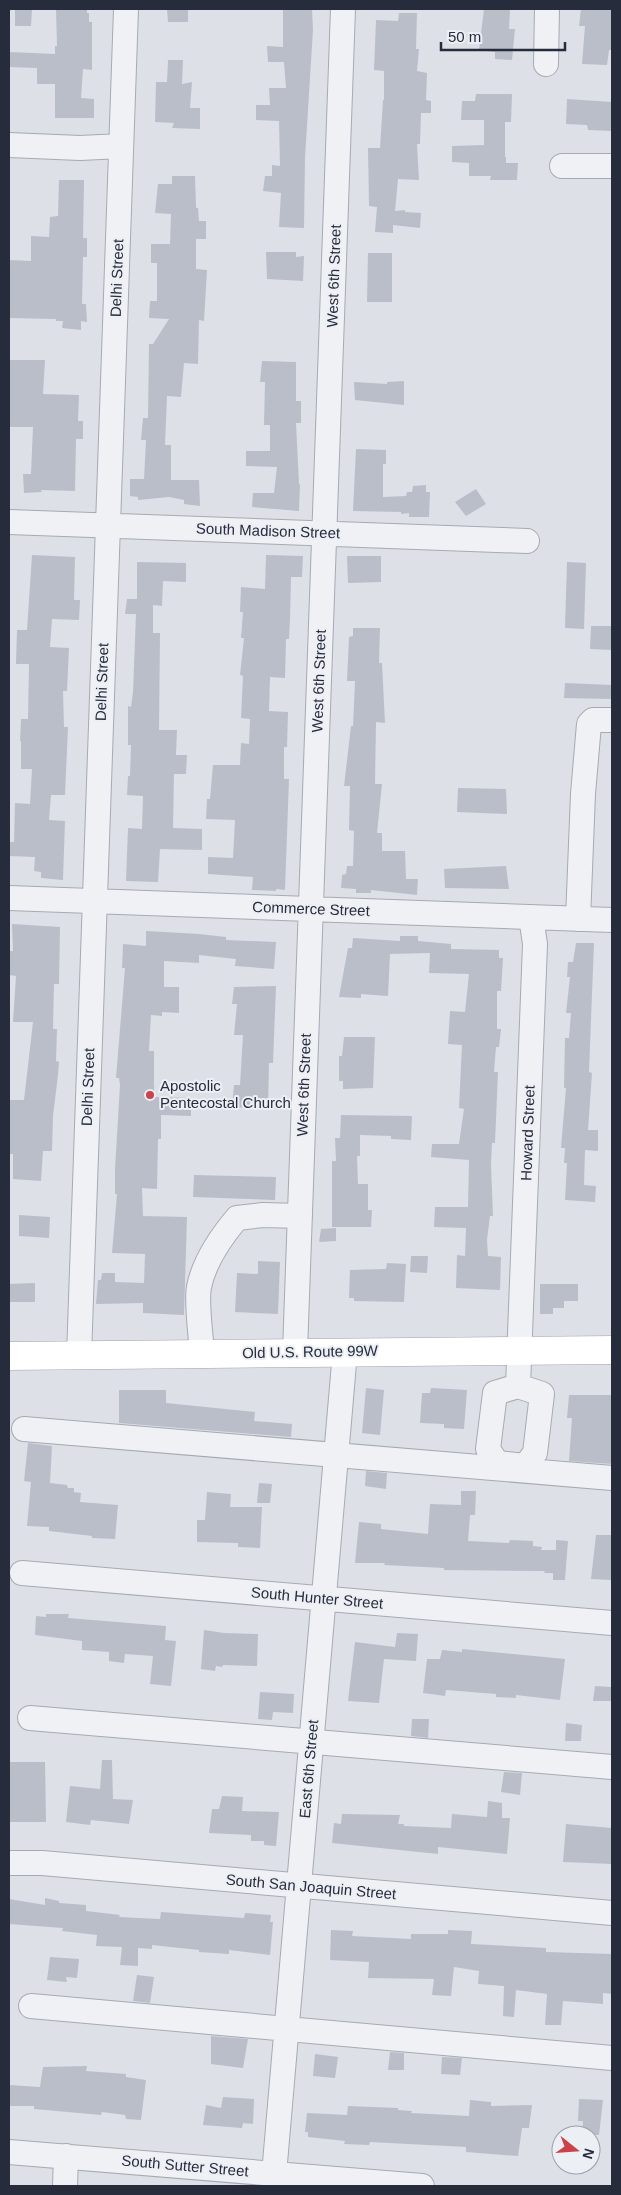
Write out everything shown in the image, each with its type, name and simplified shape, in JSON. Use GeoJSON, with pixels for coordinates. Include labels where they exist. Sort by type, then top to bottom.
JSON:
{"type":"FeatureCollection","features":[{"type":"Feature","properties":{"kind":"main road","name":"Old U.S. Route 99W"},"geometry":{"type":"LineString","coordinates":[[9,1356],[612,1350]]}},
{"type":"Feature","properties":{"kind":"street","name":"Delhi Street"},"geometry":{"type":"LineString","coordinates":[[79,1356],[126,9]]}},
{"type":"Feature","properties":{"kind":"street","name":"West 6th Street"},"geometry":{"type":"LineString","coordinates":[[295,1352],[343,9]]}},
{"type":"Feature","properties":{"kind":"street"},"geometry":{"type":"LineString","coordinates":[[546,64],[547,9]]}},
{"type":"Feature","properties":{"kind":"street"},"geometry":{"type":"LineString","coordinates":[[9,145],[80,148],[121,146]]}},
{"type":"Feature","properties":{"kind":"street"},"geometry":{"type":"LineString","coordinates":[[562,166],[612,166]]}},
{"type":"Feature","properties":{"kind":"street","name":"South Madison Street"},"geometry":{"type":"LineString","coordinates":[[9,522],[527,541]]}},
{"type":"Feature","properties":{"kind":"street"},"geometry":{"type":"LineString","coordinates":[[578,918],[583,794],[589,724],[593,720],[612,720]]}},
{"type":"Feature","properties":{"kind":"street","name":"Commerce Street"},"geometry":{"type":"LineString","coordinates":[[9,898],[612,920]]}},
{"type":"Feature","properties":{"kind":"street","name":"Howard Street"},"geometry":{"type":"LineString","coordinates":[[518,1386],[535,944],[531,917]]}},
{"type":"Feature","properties":{"kind":"street"},"geometry":{"type":"LineString","coordinates":[[202,1354],[199,1287],[224,1233],[237,1218],[263,1214],[300,1216]]}},
{"type":"Feature","properties":{"kind":"street","name":"East 6th Street"},"geometry":{"type":"LineString","coordinates":[[273,2180],[344,1352]]}},
{"type":"Feature","properties":{"kind":"street"},"geometry":{"type":"LineString","coordinates":[[24,1430],[612,1478]]}},
{"type":"Feature","properties":{"kind":"street","name":"South Hunter Street"},"geometry":{"type":"LineString","coordinates":[[22,1573],[612,1623]]}},
{"type":"Feature","properties":{"kind":"street"},"geometry":{"type":"LineString","coordinates":[[30,1718],[612,1767]]}},
{"type":"Feature","properties":{"kind":"street","name":"South San Joaquin Street"},"geometry":{"type":"LineString","coordinates":[[9,1863],[42,1863],[612,1913]]}},
{"type":"Feature","properties":{"kind":"street"},"geometry":{"type":"LineString","coordinates":[[31,2006],[612,2058]]}},
{"type":"Feature","properties":{"kind":"street","name":"South Sutter Street"},"geometry":{"type":"LineString","coordinates":[[9,2152],[66,2156],[273,2180],[422,2186]]}},
{"type":"Feature","properties":{"kind":"street"},"geometry":{"type":"LineString","coordinates":[[64,2186],[66,2156]]}},
{"type":"Feature","properties":{"kind":"building"},"geometry":{"type":"Polygon","coordinates":[[[15,9],[32,9],[31,26],[15,26],[15,9]]]}},
{"type":"Feature","properties":{"kind":"building"},"geometry":{"type":"Polygon","coordinates":[[[56,9],[87,9],[87,13],[89,13],[89,22],[92,22],[92,70],[83,69],[81,98],[94,99],[94,118],[55,118],[55,84],[37,84],[37,68],[9,67],[9,52],[55,54],[55,46],[57,46],[56,9]]]}},
{"type":"Feature","properties":{"kind":"building"},"geometry":{"type":"Polygon","coordinates":[[[167,9],[188,9],[188,22],[168,22],[167,9]]]}},
{"type":"Feature","properties":{"kind":"building"},"geometry":{"type":"Polygon","coordinates":[[[283,9],[312,9],[313,30],[305,158],[304,228],[279,227],[281,193],[263,191],[265,176],[272,176],[272,165],[280,166],[279,121],[256,120],[256,105],[270,105],[269,88],[286,88],[284,62],[268,62],[267,46],[283,47],[283,9]]]}},
{"type":"Feature","properties":{"kind":"building"},"geometry":{"type":"Polygon","coordinates":[[[484,9],[510,9],[509,29],[515,29],[512,60],[495,59],[495,52],[479,50],[484,9]]]}},
{"type":"Feature","properties":{"kind":"building"},"geometry":{"type":"Polygon","coordinates":[[[581,9],[612,9],[612,50],[609,50],[607,65],[582,64],[585,26],[579,26],[581,9]]]}},
{"type":"Feature","properties":{"kind":"building"},"geometry":{"type":"Polygon","coordinates":[[[399,13],[417,13],[416,49],[419,49],[417,71],[427,73],[426,100],[431,101],[431,113],[421,113],[420,144],[417,144],[419,180],[398,179],[395,211],[405,210],[405,212],[421,213],[420,228],[393,225],[393,233],[375,232],[377,207],[369,206],[368,148],[380,148],[384,100],[384,71],[374,70],[376,20],[398,21],[399,13]]]}},
{"type":"Feature","properties":{"kind":"building"},"geometry":{"type":"Polygon","coordinates":[[[168,60],[183,60],[182,84],[192,82],[190,108],[200,108],[200,129],[172,128],[174,123],[155,122],[156,82],[167,82],[168,60]]]}},
{"type":"Feature","properties":{"kind":"building"},"geometry":{"type":"Polygon","coordinates":[[[476,94],[512,94],[511,122],[505,122],[505,157],[506,163],[518,163],[517,180],[490,180],[491,176],[469,176],[469,163],[452,162],[452,146],[484,145],[484,120],[461,120],[462,101],[475,101],[476,94]]]}},
{"type":"Feature","properties":{"kind":"building"},"geometry":{"type":"Polygon","coordinates":[[[567,99],[612,102],[612,131],[588,130],[587,125],[566,124],[567,99]]]}},
{"type":"Feature","properties":{"kind":"building"},"geometry":{"type":"Polygon","coordinates":[[[172,176],[195,176],[196,208],[198,208],[199,221],[206,221],[206,239],[196,239],[196,269],[207,270],[204,321],[199,320],[198,364],[184,363],[181,397],[167,396],[165,445],[171,445],[171,480],[199,480],[200,506],[184,504],[184,500],[169,497],[138,500],[138,497],[130,496],[130,479],[144,479],[146,440],[141,440],[143,418],[148,418],[149,344],[153,344],[169,319],[149,318],[150,301],[157,301],[157,263],[151,263],[151,244],[170,244],[171,214],[155,213],[158,184],[172,184],[172,176]]]}},
{"type":"Feature","properties":{"kind":"building"},"geometry":{"type":"Polygon","coordinates":[[[59,180],[84,180],[83,238],[87,238],[87,257],[83,257],[82,304],[86,304],[87,322],[81,321],[81,330],[62,328],[63,321],[56,321],[56,319],[9,318],[9,260],[31,261],[31,236],[49,237],[50,217],[58,216],[59,180]]]}},
{"type":"Feature","properties":{"kind":"building"},"geometry":{"type":"Polygon","coordinates":[[[266,252],[296,252],[296,257],[304,256],[303,281],[267,279],[266,252]]]}},
{"type":"Feature","properties":{"kind":"building"},"geometry":{"type":"Polygon","coordinates":[[[368,253],[392,253],[392,302],[367,302],[368,253]]]}},
{"type":"Feature","properties":{"kind":"building"},"geometry":{"type":"Polygon","coordinates":[[[9,360],[45,360],[43,394],[79,395],[78,421],[83,421],[83,439],[76,439],[75,491],[41,490],[42,492],[24,493],[23,474],[31,474],[33,427],[9,427],[9,360]]]}},
{"type":"Feature","properties":{"kind":"building"},"geometry":{"type":"Polygon","coordinates":[[[262,361],[296,362],[296,401],[301,401],[301,423],[296,423],[300,484],[299,511],[252,507],[253,493],[274,493],[277,467],[246,466],[246,451],[270,451],[270,425],[264,425],[265,382],[260,382],[262,361]]]}},
{"type":"Feature","properties":{"kind":"building"},"geometry":{"type":"Polygon","coordinates":[[[404,381],[404,405],[355,400],[354,382],[387,384],[387,382],[404,381]]]}},
{"type":"Feature","properties":{"kind":"building"},"geometry":{"type":"Polygon","coordinates":[[[356,449],[386,450],[386,464],[383,464],[383,497],[406,496],[407,492],[412,492],[413,486],[426,485],[426,492],[430,492],[429,517],[409,517],[409,513],[401,514],[401,512],[353,511],[356,449]]]}},
{"type":"Feature","properties":{"kind":"building"},"geometry":{"type":"Polygon","coordinates":[[[476,489],[486,504],[466,516],[455,502],[476,489]]]}},
{"type":"Feature","properties":{"kind":"building"},"geometry":{"type":"Polygon","coordinates":[[[32,555],[75,557],[74,600],[80,600],[79,620],[52,619],[50,647],[69,648],[67,691],[63,691],[64,727],[68,727],[65,795],[51,795],[49,820],[65,821],[63,880],[41,878],[41,872],[34,871],[35,857],[9,856],[9,842],[14,842],[15,803],[30,804],[32,769],[21,769],[20,741],[21,719],[28,719],[29,664],[16,664],[17,630],[27,630],[32,555]]]}},
{"type":"Feature","properties":{"kind":"building"},"geometry":{"type":"Polygon","coordinates":[[[266,555],[303,556],[302,577],[291,577],[289,639],[286,639],[285,678],[270,677],[269,711],[288,712],[287,747],[284,747],[284,779],[289,779],[285,890],[276,889],[276,891],[252,890],[253,877],[208,874],[208,857],[233,858],[235,820],[206,819],[207,799],[210,799],[213,765],[240,765],[241,743],[249,744],[250,719],[241,718],[243,676],[240,675],[244,638],[241,638],[243,612],[240,612],[241,587],[265,589],[266,555]]]}},
{"type":"Feature","properties":{"kind":"building"},"geometry":{"type":"Polygon","coordinates":[[[347,556],[381,556],[381,582],[348,583],[347,556]]]}},
{"type":"Feature","properties":{"kind":"building"},"geometry":{"type":"Polygon","coordinates":[[[137,562],[186,563],[186,582],[163,581],[162,606],[153,605],[153,633],[160,633],[159,730],[177,730],[176,755],[187,755],[186,774],[174,774],[173,828],[202,829],[202,850],[160,849],[158,882],[126,881],[128,828],[142,829],[143,796],[127,795],[131,745],[128,745],[128,706],[131,707],[133,692],[136,614],[125,614],[127,599],[137,599],[137,562]]]}},
{"type":"Feature","properties":{"kind":"building"},"geometry":{"type":"Polygon","coordinates":[[[567,562],[586,563],[584,629],[565,628],[567,562]]]}},
{"type":"Feature","properties":{"kind":"building"},"geometry":{"type":"Polygon","coordinates":[[[591,626],[612,626],[612,650],[590,649],[591,626]]]}},
{"type":"Feature","properties":{"kind":"building"},"geometry":{"type":"Polygon","coordinates":[[[353,628],[380,628],[379,663],[382,663],[385,723],[376,722],[375,784],[382,784],[377,833],[382,833],[382,851],[405,851],[406,879],[418,879],[417,895],[371,890],[371,893],[356,893],[356,889],[341,888],[342,875],[346,874],[347,866],[353,866],[354,831],[349,830],[350,786],[344,786],[351,726],[353,726],[355,681],[347,681],[349,637],[353,636],[353,628]]]}},
{"type":"Feature","properties":{"kind":"building"},"geometry":{"type":"Polygon","coordinates":[[[565,683],[612,685],[612,699],[564,698],[565,683]]]}},
{"type":"Feature","properties":{"kind":"building"},"geometry":{"type":"Polygon","coordinates":[[[458,788],[506,789],[507,814],[457,812],[458,788]]]}},
{"type":"Feature","properties":{"kind":"building"},"geometry":{"type":"Polygon","coordinates":[[[506,866],[509,889],[445,888],[444,869],[506,866]]]}},
{"type":"Feature","properties":{"kind":"building"},"geometry":{"type":"Polygon","coordinates":[[[12,924],[60,927],[59,984],[54,984],[53,1029],[57,1029],[56,1061],[59,1062],[53,1116],[52,1151],[43,1151],[41,1181],[13,1179],[13,1154],[9,1154],[9,1100],[24,1100],[33,1022],[13,1022],[16,976],[9,975],[10,951],[13,951],[12,924]]]}},
{"type":"Feature","properties":{"kind":"building"},"geometry":{"type":"Polygon","coordinates":[[[146,931],[226,937],[226,940],[276,942],[274,969],[235,966],[236,959],[199,955],[199,963],[164,961],[164,987],[179,987],[179,1013],[162,1012],[162,1016],[151,1015],[149,1051],[154,1051],[154,1097],[191,1098],[191,1116],[161,1115],[161,1139],[158,1139],[157,1189],[142,1188],[143,1216],[187,1217],[184,1315],[143,1313],[143,1303],[96,1304],[98,1280],[101,1280],[102,1273],[115,1273],[115,1282],[144,1283],[145,1254],[112,1253],[117,1194],[115,1194],[115,1169],[120,1085],[119,1078],[116,1078],[125,968],[122,968],[123,944],[146,946],[146,931]]]}},
{"type":"Feature","properties":{"kind":"building"},"geometry":{"type":"Polygon","coordinates":[[[400,936],[418,936],[418,941],[451,944],[451,949],[499,950],[499,958],[503,958],[501,991],[497,991],[497,1029],[501,1029],[499,1047],[496,1047],[494,1072],[498,1072],[495,1143],[492,1143],[491,1165],[493,1216],[490,1216],[487,1240],[488,1256],[501,1257],[500,1290],[456,1288],[457,1255],[465,1256],[466,1228],[434,1227],[435,1207],[468,1207],[469,1160],[431,1157],[432,1144],[459,1144],[464,1109],[459,1108],[462,1045],[448,1044],[450,1011],[465,1012],[469,974],[429,973],[430,953],[390,954],[388,996],[361,994],[361,998],[339,997],[348,948],[352,948],[353,938],[400,941],[400,936]]]}},
{"type":"Feature","properties":{"kind":"building"},"geometry":{"type":"Polygon","coordinates":[[[576,943],[594,943],[589,1072],[592,1073],[588,1130],[598,1130],[598,1151],[585,1150],[584,1185],[596,1186],[595,1202],[565,1200],[567,1163],[564,1163],[565,1148],[561,1148],[566,1088],[564,1088],[565,1038],[569,1038],[571,1013],[566,1013],[570,977],[567,977],[568,962],[573,962],[576,943]]]}},
{"type":"Feature","properties":{"kind":"building"},"geometry":{"type":"Polygon","coordinates":[[[276,986],[273,1063],[269,1063],[268,1109],[232,1107],[234,1085],[240,1085],[243,1035],[234,1035],[237,1004],[232,1004],[234,987],[276,986]]]}},
{"type":"Feature","properties":{"kind":"building"},"geometry":{"type":"Polygon","coordinates":[[[344,1037],[375,1037],[373,1088],[343,1089],[343,1081],[339,1081],[339,1056],[342,1056],[344,1037]]]}},
{"type":"Feature","properties":{"kind":"building"},"geometry":{"type":"Polygon","coordinates":[[[341,1115],[412,1116],[411,1140],[391,1139],[391,1136],[360,1135],[360,1156],[357,1156],[358,1184],[368,1184],[368,1210],[372,1210],[371,1227],[332,1227],[332,1161],[336,1161],[335,1138],[340,1138],[341,1115]]]}},
{"type":"Feature","properties":{"kind":"building"},"geometry":{"type":"Polygon","coordinates":[[[194,1175],[276,1177],[275,1200],[193,1197],[194,1175]]]}},
{"type":"Feature","properties":{"kind":"building"},"geometry":{"type":"Polygon","coordinates":[[[19,1215],[50,1217],[49,1238],[19,1236],[19,1215]]]}},
{"type":"Feature","properties":{"kind":"building"},"geometry":{"type":"Polygon","coordinates":[[[336,1228],[336,1241],[319,1242],[321,1229],[336,1228]]]}},
{"type":"Feature","properties":{"kind":"building"},"geometry":{"type":"Polygon","coordinates":[[[411,1256],[428,1256],[427,1273],[410,1272],[411,1256]]]}},
{"type":"Feature","properties":{"kind":"building"},"geometry":{"type":"Polygon","coordinates":[[[258,1261],[280,1262],[278,1314],[235,1312],[237,1273],[258,1274],[258,1261]]]}},
{"type":"Feature","properties":{"kind":"building"},"geometry":{"type":"Polygon","coordinates":[[[387,1263],[406,1264],[404,1302],[354,1301],[354,1298],[349,1298],[350,1270],[386,1269],[387,1263]]]}},
{"type":"Feature","properties":{"kind":"building"},"geometry":{"type":"Polygon","coordinates":[[[35,1283],[35,1302],[9,1302],[9,1284],[35,1283]]]}},
{"type":"Feature","properties":{"kind":"building"},"geometry":{"type":"Polygon","coordinates":[[[540,1284],[578,1284],[578,1301],[564,1301],[564,1308],[553,1308],[553,1314],[540,1314],[540,1284]]]}},
{"type":"Feature","properties":{"kind":"building"},"geometry":{"type":"Polygon","coordinates":[[[366,1388],[384,1390],[380,1435],[362,1433],[366,1388]]]}},
{"type":"Feature","properties":{"kind":"building"},"geometry":{"type":"Polygon","coordinates":[[[431,1388],[467,1390],[464,1429],[444,1428],[444,1424],[420,1423],[422,1393],[430,1393],[431,1388]]]}},
{"type":"Feature","properties":{"kind":"building"},"geometry":{"type":"Polygon","coordinates":[[[119,1390],[166,1390],[166,1403],[255,1412],[254,1421],[292,1424],[291,1437],[119,1423],[119,1390]]]}},
{"type":"Feature","properties":{"kind":"building"},"geometry":{"type":"Polygon","coordinates":[[[569,1395],[612,1395],[612,1464],[569,1461],[572,1418],[567,1418],[569,1395]]]}},
{"type":"Feature","properties":{"kind":"building"},"geometry":{"type":"Polygon","coordinates":[[[28,1443],[52,1446],[50,1483],[67,1485],[68,1488],[74,1488],[74,1492],[81,1493],[80,1502],[118,1505],[115,1539],[92,1538],[92,1536],[49,1531],[49,1527],[27,1526],[31,1482],[24,1481],[28,1443]]]}},
{"type":"Feature","properties":{"kind":"building"},"geometry":{"type":"Polygon","coordinates":[[[366,1471],[387,1473],[386,1489],[365,1486],[366,1471]]]}},
{"type":"Feature","properties":{"kind":"building"},"geometry":{"type":"Polygon","coordinates":[[[259,1483],[272,1484],[270,1503],[257,1503],[259,1483]]]}},
{"type":"Feature","properties":{"kind":"building"},"geometry":{"type":"Polygon","coordinates":[[[461,1491],[476,1491],[475,1515],[470,1515],[468,1541],[509,1543],[510,1540],[533,1541],[533,1546],[542,1547],[541,1550],[556,1550],[556,1540],[568,1541],[565,1580],[553,1580],[553,1573],[544,1573],[545,1571],[444,1570],[444,1568],[384,1565],[385,1563],[355,1563],[359,1522],[381,1524],[381,1529],[428,1534],[430,1504],[461,1505],[461,1491]]]}},
{"type":"Feature","properties":{"kind":"building"},"geometry":{"type":"Polygon","coordinates":[[[207,1492],[231,1494],[230,1507],[262,1507],[260,1548],[238,1547],[238,1543],[197,1542],[197,1520],[205,1520],[207,1492]]]}},
{"type":"Feature","properties":{"kind":"building"},"geometry":{"type":"Polygon","coordinates":[[[596,1535],[612,1535],[612,1580],[591,1579],[596,1535]]]}},
{"type":"Feature","properties":{"kind":"building"},"geometry":{"type":"Polygon","coordinates":[[[46,1614],[69,1614],[68,1618],[166,1626],[165,1640],[176,1641],[171,1686],[150,1684],[153,1656],[125,1654],[124,1663],[109,1661],[109,1652],[82,1650],[82,1641],[35,1635],[36,1616],[46,1617],[46,1614]]]}},
{"type":"Feature","properties":{"kind":"building"},"geometry":{"type":"Polygon","coordinates":[[[204,1630],[224,1633],[258,1634],[257,1666],[223,1665],[222,1667],[216,1666],[215,1671],[201,1669],[204,1630]]]}},
{"type":"Feature","properties":{"kind":"building"},"geometry":{"type":"Polygon","coordinates":[[[397,1633],[418,1634],[416,1661],[384,1659],[379,1703],[348,1701],[355,1642],[395,1647],[397,1633]]]}},
{"type":"Feature","properties":{"kind":"building"},"geometry":{"type":"Polygon","coordinates":[[[462,1649],[565,1659],[560,1700],[516,1695],[516,1698],[496,1697],[496,1694],[446,1690],[445,1696],[423,1693],[427,1659],[440,1659],[442,1650],[462,1652],[462,1649]]]}},
{"type":"Feature","properties":{"kind":"building"},"geometry":{"type":"Polygon","coordinates":[[[595,1686],[612,1687],[612,1701],[593,1701],[595,1686]]]}},
{"type":"Feature","properties":{"kind":"building"},"geometry":{"type":"Polygon","coordinates":[[[260,1692],[294,1694],[293,1713],[273,1712],[272,1720],[258,1719],[260,1692]]]}},
{"type":"Feature","properties":{"kind":"building"},"geometry":{"type":"Polygon","coordinates":[[[412,1719],[429,1719],[428,1738],[411,1736],[412,1719]]]}},
{"type":"Feature","properties":{"kind":"building"},"geometry":{"type":"Polygon","coordinates":[[[566,1723],[582,1725],[581,1741],[565,1741],[566,1723]]]}},
{"type":"Feature","properties":{"kind":"building"},"geometry":{"type":"Polygon","coordinates":[[[102,1760],[112,1760],[113,1799],[133,1800],[129,1824],[91,1820],[90,1825],[66,1822],[70,1786],[100,1789],[102,1760]]]}},
{"type":"Feature","properties":{"kind":"building"},"geometry":{"type":"Polygon","coordinates":[[[9,1762],[45,1762],[46,1822],[9,1822],[9,1762]]]}},
{"type":"Feature","properties":{"kind":"building"},"geometry":{"type":"Polygon","coordinates":[[[504,1772],[522,1773],[520,1795],[501,1792],[504,1772]]]}},
{"type":"Feature","properties":{"kind":"building"},"geometry":{"type":"Polygon","coordinates":[[[222,1796],[243,1797],[242,1811],[279,1812],[276,1846],[264,1845],[264,1841],[251,1841],[251,1835],[209,1833],[212,1809],[219,1809],[222,1796]]]}},
{"type":"Feature","properties":{"kind":"building"},"geometry":{"type":"Polygon","coordinates":[[[488,1801],[502,1803],[502,1818],[510,1818],[507,1854],[438,1847],[438,1854],[332,1843],[334,1823],[341,1824],[342,1814],[400,1815],[398,1824],[404,1824],[404,1826],[451,1828],[452,1814],[487,1817],[488,1801]]]}},
{"type":"Feature","properties":{"kind":"building"},"geometry":{"type":"Polygon","coordinates":[[[566,1824],[612,1828],[612,1864],[563,1862],[566,1824]]]}},
{"type":"Feature","properties":{"kind":"building"},"geometry":{"type":"Polygon","coordinates":[[[45,1898],[59,1901],[59,1903],[86,1905],[86,1911],[120,1915],[119,1917],[160,1919],[161,1912],[244,1918],[245,1913],[271,1915],[270,1922],[273,1922],[270,1955],[229,1950],[229,1954],[199,1952],[199,1950],[152,1945],[152,1949],[138,1948],[138,1966],[120,1965],[122,1947],[96,1946],[97,1935],[62,1931],[63,1928],[9,1924],[9,1899],[45,1905],[45,1898]]]}},
{"type":"Feature","properties":{"kind":"building"},"geometry":{"type":"Polygon","coordinates":[[[331,1930],[353,1931],[352,1936],[411,1939],[411,1934],[448,1934],[448,1930],[472,1931],[471,1944],[546,1948],[546,1952],[612,1954],[612,1994],[603,1993],[603,2004],[563,2001],[561,2025],[545,2025],[547,1994],[516,1990],[514,2017],[503,2016],[504,1986],[478,1984],[479,1971],[454,1967],[451,1996],[432,1995],[434,1979],[368,1978],[369,1962],[330,1960],[331,1930]]]}},
{"type":"Feature","properties":{"kind":"building"},"geometry":{"type":"Polygon","coordinates":[[[50,1957],[79,1959],[77,1978],[66,1977],[67,1982],[47,1980],[50,1957]]]}},
{"type":"Feature","properties":{"kind":"building"},"geometry":{"type":"Polygon","coordinates":[[[137,1975],[154,1977],[150,2003],[133,2001],[137,1975]]]}},
{"type":"Feature","properties":{"kind":"building"},"geometry":{"type":"Polygon","coordinates":[[[211,2036],[248,2039],[243,2068],[211,2064],[211,2036]]]}},
{"type":"Feature","properties":{"kind":"building"},"geometry":{"type":"Polygon","coordinates":[[[390,2052],[404,2053],[404,2070],[388,2070],[390,2052]]]}},
{"type":"Feature","properties":{"kind":"building"},"geometry":{"type":"Polygon","coordinates":[[[315,2054],[338,2057],[335,2078],[313,2076],[315,2054]]]}},
{"type":"Feature","properties":{"kind":"building"},"geometry":{"type":"Polygon","coordinates":[[[442,2057],[462,2058],[460,2075],[441,2074],[442,2057]]]}},
{"type":"Feature","properties":{"kind":"building"},"geometry":{"type":"Polygon","coordinates":[[[87,2066],[86,2071],[126,2074],[126,2077],[146,2080],[141,2120],[126,2119],[125,2115],[102,2112],[101,2115],[34,2109],[34,2106],[9,2106],[9,2085],[40,2087],[43,2067],[87,2066]]]}},
{"type":"Feature","properties":{"kind":"building"},"geometry":{"type":"Polygon","coordinates":[[[223,2097],[254,2099],[253,2124],[243,2123],[242,2128],[203,2125],[206,2105],[221,2108],[223,2097]]]}},
{"type":"Feature","properties":{"kind":"building"},"geometry":{"type":"Polygon","coordinates":[[[579,2099],[603,2100],[600,2125],[583,2125],[583,2121],[578,2121],[579,2099]]]}},
{"type":"Feature","properties":{"kind":"building"},"geometry":{"type":"Polygon","coordinates":[[[470,2100],[491,2102],[491,2106],[532,2105],[529,2128],[522,2128],[518,2156],[466,2152],[466,2147],[370,2142],[369,2145],[344,2144],[345,2141],[308,2137],[308,2132],[305,2132],[307,2113],[347,2115],[348,2106],[398,2108],[398,2110],[412,2111],[411,2113],[469,2116],[470,2100]]]}},
{"type":"Feature","properties":{"kind":"place","name":"Apostolic Pentecostal Church"},"geometry":{"type":"Point","coordinates":[150,1095]}}]}
